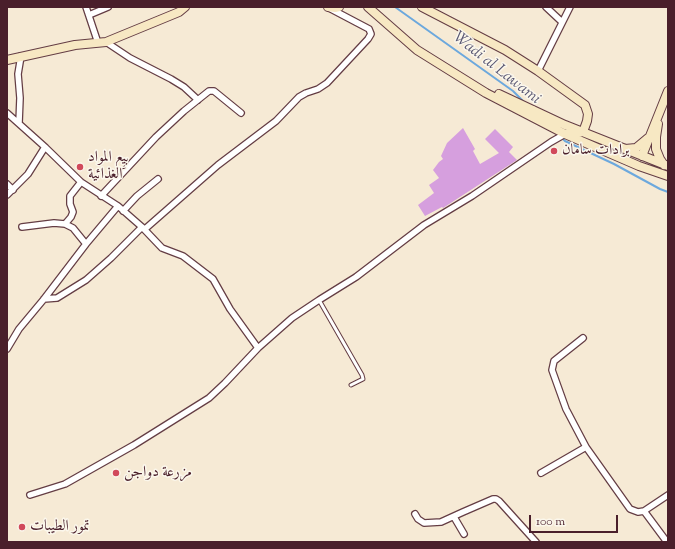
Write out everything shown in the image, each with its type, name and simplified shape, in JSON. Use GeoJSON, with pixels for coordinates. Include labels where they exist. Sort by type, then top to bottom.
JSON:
{"type":"FeatureCollection","features":[{"type":"Feature","properties":{"kind":"main road"},"geometry":{"type":"LineString","coordinates":[[7,60],[75,45],[102,43],[179,12],[185,7]]}},
{"type":"Feature","properties":{"kind":"main road"},"geometry":{"type":"LineString","coordinates":[[329,8],[339,7]]}},
{"type":"Feature","properties":{"kind":"main road"},"geometry":{"type":"LineString","coordinates":[[368,7],[417,50],[486,93],[565,134],[668,176]]}},
{"type":"Feature","properties":{"kind":"main road"},"geometry":{"type":"LineString","coordinates":[[422,7],[505,50],[538,71],[585,105],[588,114],[588,121],[583,132]]}},
{"type":"Feature","properties":{"kind":"main road"},"geometry":{"type":"LineString","coordinates":[[470,83],[488,89],[565,125],[666,165]]}},
{"type":"Feature","properties":{"kind":"main road"},"geometry":{"type":"LineString","coordinates":[[602,150],[610,150],[629,157],[636,158],[642,156],[668,91]]}},
{"type":"Feature","properties":{"kind":"main road"},"geometry":{"type":"LineString","coordinates":[[661,108],[656,144],[660,159],[666,165]]}},
{"type":"Feature","properties":{"kind":"main road"},"geometry":{"type":"LineString","coordinates":[[533,110],[543,118],[561,128],[565,134]]}},
{"type":"Feature","properties":{"kind":"main road"},"geometry":{"type":"LineString","coordinates":[[565,134],[583,132]]}},
{"type":"Feature","properties":{"kind":"main road"},"geometry":{"type":"LineString","coordinates":[[624,149],[636,148],[650,136]]}},
{"type":"Feature","properties":{"kind":"main road"},"geometry":{"type":"LineString","coordinates":[[642,156],[647,165],[660,174]]}},
{"type":"Feature","properties":{"kind":"street"},"geometry":{"type":"LineString","coordinates":[[86,7],[102,43],[171,79],[184,87],[198,100]]}},
{"type":"Feature","properties":{"kind":"street"},"geometry":{"type":"LineString","coordinates":[[89,15],[108,7]]}},
{"type":"Feature","properties":{"kind":"street"},"geometry":{"type":"LineString","coordinates":[[546,7],[562,22]]}},
{"type":"Feature","properties":{"kind":"street"},"geometry":{"type":"LineString","coordinates":[[538,71],[570,7]]}},
{"type":"Feature","properties":{"kind":"street"},"geometry":{"type":"LineString","coordinates":[[44,299],[57,298],[86,280],[144,228],[218,166],[276,121],[299,97],[318,89],[326,83],[371,34],[369,29],[329,8]]}},
{"type":"Feature","properties":{"kind":"street"},"geometry":{"type":"LineString","coordinates":[[18,123],[20,98],[18,74],[21,56]]}},
{"type":"Feature","properties":{"kind":"street"},"geometry":{"type":"LineString","coordinates":[[101,196],[156,137],[209,92],[214,92],[241,113]]}},
{"type":"Feature","properties":{"kind":"street"},"geometry":{"type":"LineString","coordinates":[[7,113],[81,182],[118,206],[144,228],[162,248],[183,256],[213,279],[230,309],[258,348]]}},
{"type":"Feature","properties":{"kind":"street"},"geometry":{"type":"LineString","coordinates":[[30,495],[65,484],[134,445],[209,398],[258,348],[292,318],[356,277],[424,225],[472,196],[565,134]]}},
{"type":"Feature","properties":{"kind":"street"},"geometry":{"type":"LineString","coordinates":[[7,195],[28,174],[45,147]]}},
{"type":"Feature","properties":{"kind":"street"},"geometry":{"type":"LineString","coordinates":[[123,211],[137,196],[158,179]]}},
{"type":"Feature","properties":{"kind":"street"},"geometry":{"type":"LineString","coordinates":[[65,224],[73,215],[73,210],[70,204],[70,196],[81,182]]}},
{"type":"Feature","properties":{"kind":"street"},"geometry":{"type":"LineString","coordinates":[[7,184],[13,190]]}},
{"type":"Feature","properties":{"kind":"street"},"geometry":{"type":"LineString","coordinates":[[7,349],[19,329],[118,206]]}},
{"type":"Feature","properties":{"kind":"street"},"geometry":{"type":"LineString","coordinates":[[22,227],[54,223],[65,224],[73,228],[86,244]]}},
{"type":"Feature","properties":{"kind":"street"},"geometry":{"type":"LineString","coordinates":[[583,338],[554,361],[552,370],[566,409],[586,446],[628,506],[636,512],[644,511],[668,495]]}},
{"type":"Feature","properties":{"kind":"street"},"geometry":{"type":"LineString","coordinates":[[541,473],[586,446]]}},
{"type":"Feature","properties":{"kind":"street"},"geometry":{"type":"LineString","coordinates":[[415,514],[421,522],[442,522],[496,499],[499,500],[536,542]]}},
{"type":"Feature","properties":{"kind":"street"},"geometry":{"type":"LineString","coordinates":[[644,511],[666,542]]}},
{"type":"Feature","properties":{"kind":"street"},"geometry":{"type":"LineString","coordinates":[[454,517],[464,534]]}},
{"type":"Feature","properties":{"kind":"lane"},"geometry":{"type":"LineString","coordinates":[[319,300],[362,375],[363,379],[351,385]]}},
{"type":"Feature","properties":{"kind":"building"},"geometry":{"type":"Polygon","coordinates":[[[463,128],[475,149],[473,151],[480,164],[499,153],[485,139],[495,129],[513,147],[509,152],[517,160],[443,208],[442,207],[425,216],[418,205],[434,193],[429,185],[439,178],[433,170],[443,159],[441,156],[447,143],[463,128]]]}},
{"type":"Feature","properties":{"kind":"waterway","name":"Wadi al Lawami"},"geometry":{"type":"LineString","coordinates":[[395,7],[513,91],[524,102]]}},
{"type":"Feature","properties":{"kind":"waterway","name":"Wadi al Lawami"},"geometry":{"type":"LineString","coordinates":[[561,137],[565,141],[668,192]]}},
{"type":"Feature","properties":{"kind":"place","name":"برادات سامان"},"geometry":{"type":"Point","coordinates":[554,151]}},
{"type":"Feature","properties":{"kind":"place","name":"بيع المواد الغذائية"},"geometry":{"type":"Point","coordinates":[80,167]}},
{"type":"Feature","properties":{"kind":"place","name":"مزرعة دواجن"},"geometry":{"type":"Point","coordinates":[116,473]}},
{"type":"Feature","properties":{"kind":"place","name":"تمور الطيبات"},"geometry":{"type":"Point","coordinates":[22,527]}}]}
